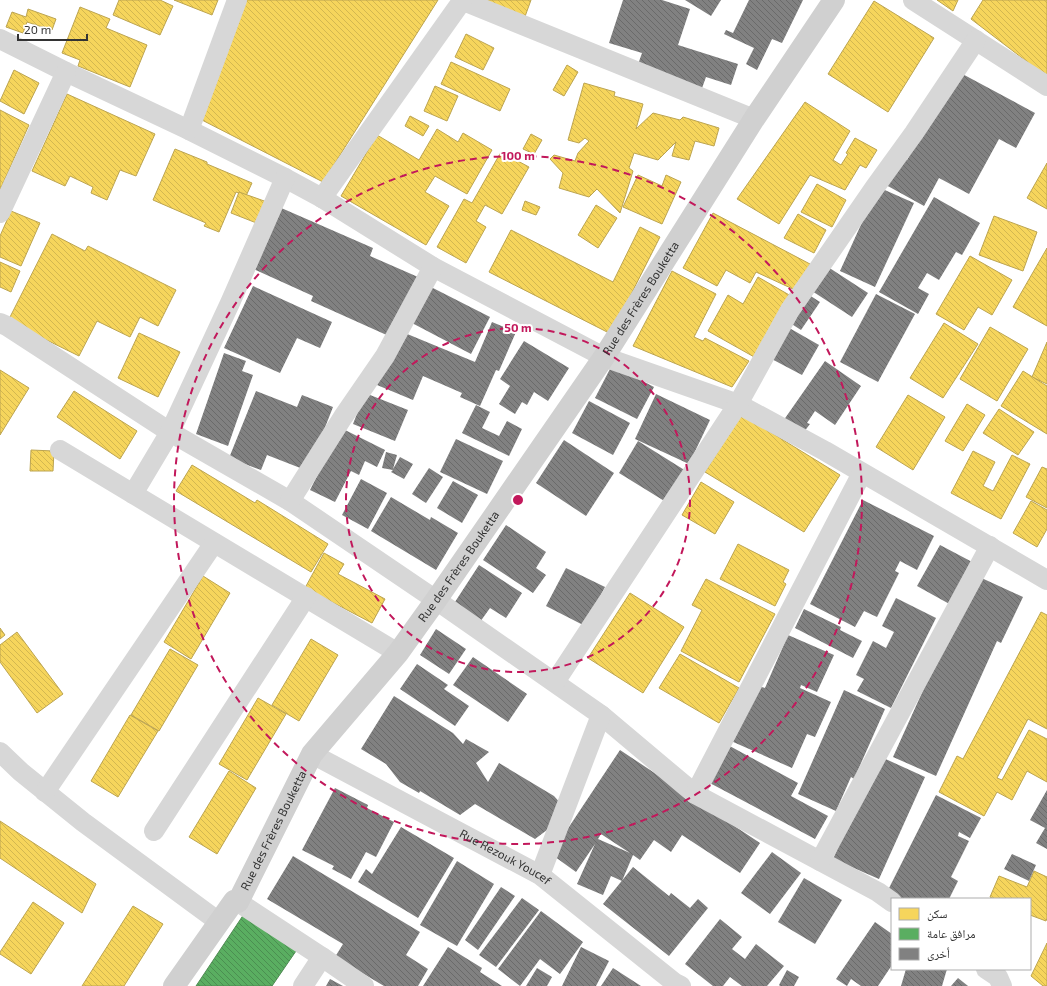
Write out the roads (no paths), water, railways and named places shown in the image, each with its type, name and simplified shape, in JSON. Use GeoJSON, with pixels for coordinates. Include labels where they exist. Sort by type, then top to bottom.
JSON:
{"type":"FeatureCollection","features":[{"type":"Feature","properties":{"kind":"main road","name":"Rue des Frères Bouketta"},"geometry":{"type":"LineString","coordinates":[[174,986],[234,901],[238,902],[312,754],[398,653],[604,358],[754,119],[834,0]]}},
{"type":"Feature","properties":{"kind":"street"},"geometry":{"type":"LineString","coordinates":[[189,130],[238,0]]}},
{"type":"Feature","properties":{"kind":"street"},"geometry":{"type":"LineString","coordinates":[[322,198],[461,0],[754,119]]}},
{"type":"Feature","properties":{"kind":"street"},"geometry":{"type":"LineString","coordinates":[[913,0],[1047,86]]}},
{"type":"Feature","properties":{"kind":"street"},"geometry":{"type":"LineString","coordinates":[[0,39],[285,178],[322,198],[433,267],[604,358],[738,404],[862,473],[1047,580]]}},
{"type":"Feature","properties":{"kind":"street"},"geometry":{"type":"LineString","coordinates":[[555,682],[738,404],[790,310],[914,133],[976,40]]}},
{"type":"Feature","properties":{"kind":"street"},"geometry":{"type":"LineString","coordinates":[[0,213],[66,72]]}},
{"type":"Feature","properties":{"kind":"street"},"geometry":{"type":"LineString","coordinates":[[133,494],[170,432],[230,303],[285,178]]}},
{"type":"Feature","properties":{"kind":"street"},"geometry":{"type":"LineString","coordinates":[[290,501],[343,417],[385,356],[433,267]]}},
{"type":"Feature","properties":{"kind":"street"},"geometry":{"type":"LineString","coordinates":[[0,323],[170,432],[290,501],[436,600],[601,715],[695,794],[878,892],[891,901]]}},
{"type":"Feature","properties":{"kind":"street"},"geometry":{"type":"LineString","coordinates":[[60,450],[398,653]]}},
{"type":"Feature","properties":{"kind":"street"},"geometry":{"type":"LineString","coordinates":[[695,794],[862,473]]}},
{"type":"Feature","properties":{"kind":"street"},"geometry":{"type":"LineString","coordinates":[[45,792],[214,543]]}},
{"type":"Feature","properties":{"kind":"street"},"geometry":{"type":"LineString","coordinates":[[820,861],[990,546]]}},
{"type":"Feature","properties":{"kind":"street"},"geometry":{"type":"LineString","coordinates":[[154,831],[306,597]]}},
{"type":"Feature","properties":{"kind":"street"},"geometry":{"type":"LineString","coordinates":[[540,875],[601,715]]}},
{"type":"Feature","properties":{"kind":"street"},"geometry":{"type":"LineString","coordinates":[[0,752],[20,772],[83,822],[219,922]]}},
{"type":"Feature","properties":{"kind":"street","name":"Rue Rezouk Youcef"},"geometry":{"type":"LineString","coordinates":[[312,754],[540,875],[676,985]]}},
{"type":"Feature","properties":{"kind":"street"},"geometry":{"type":"LineString","coordinates":[[238,902],[364,986]]}},
{"type":"Feature","properties":{"kind":"street"},"geometry":{"type":"LineString","coordinates":[[303,986],[322,957]]}},
{"type":"Feature","properties":{"kind":"street"},"geometry":{"type":"LineString","coordinates":[[988,970],[998,977],[1002,986]]}}]}
